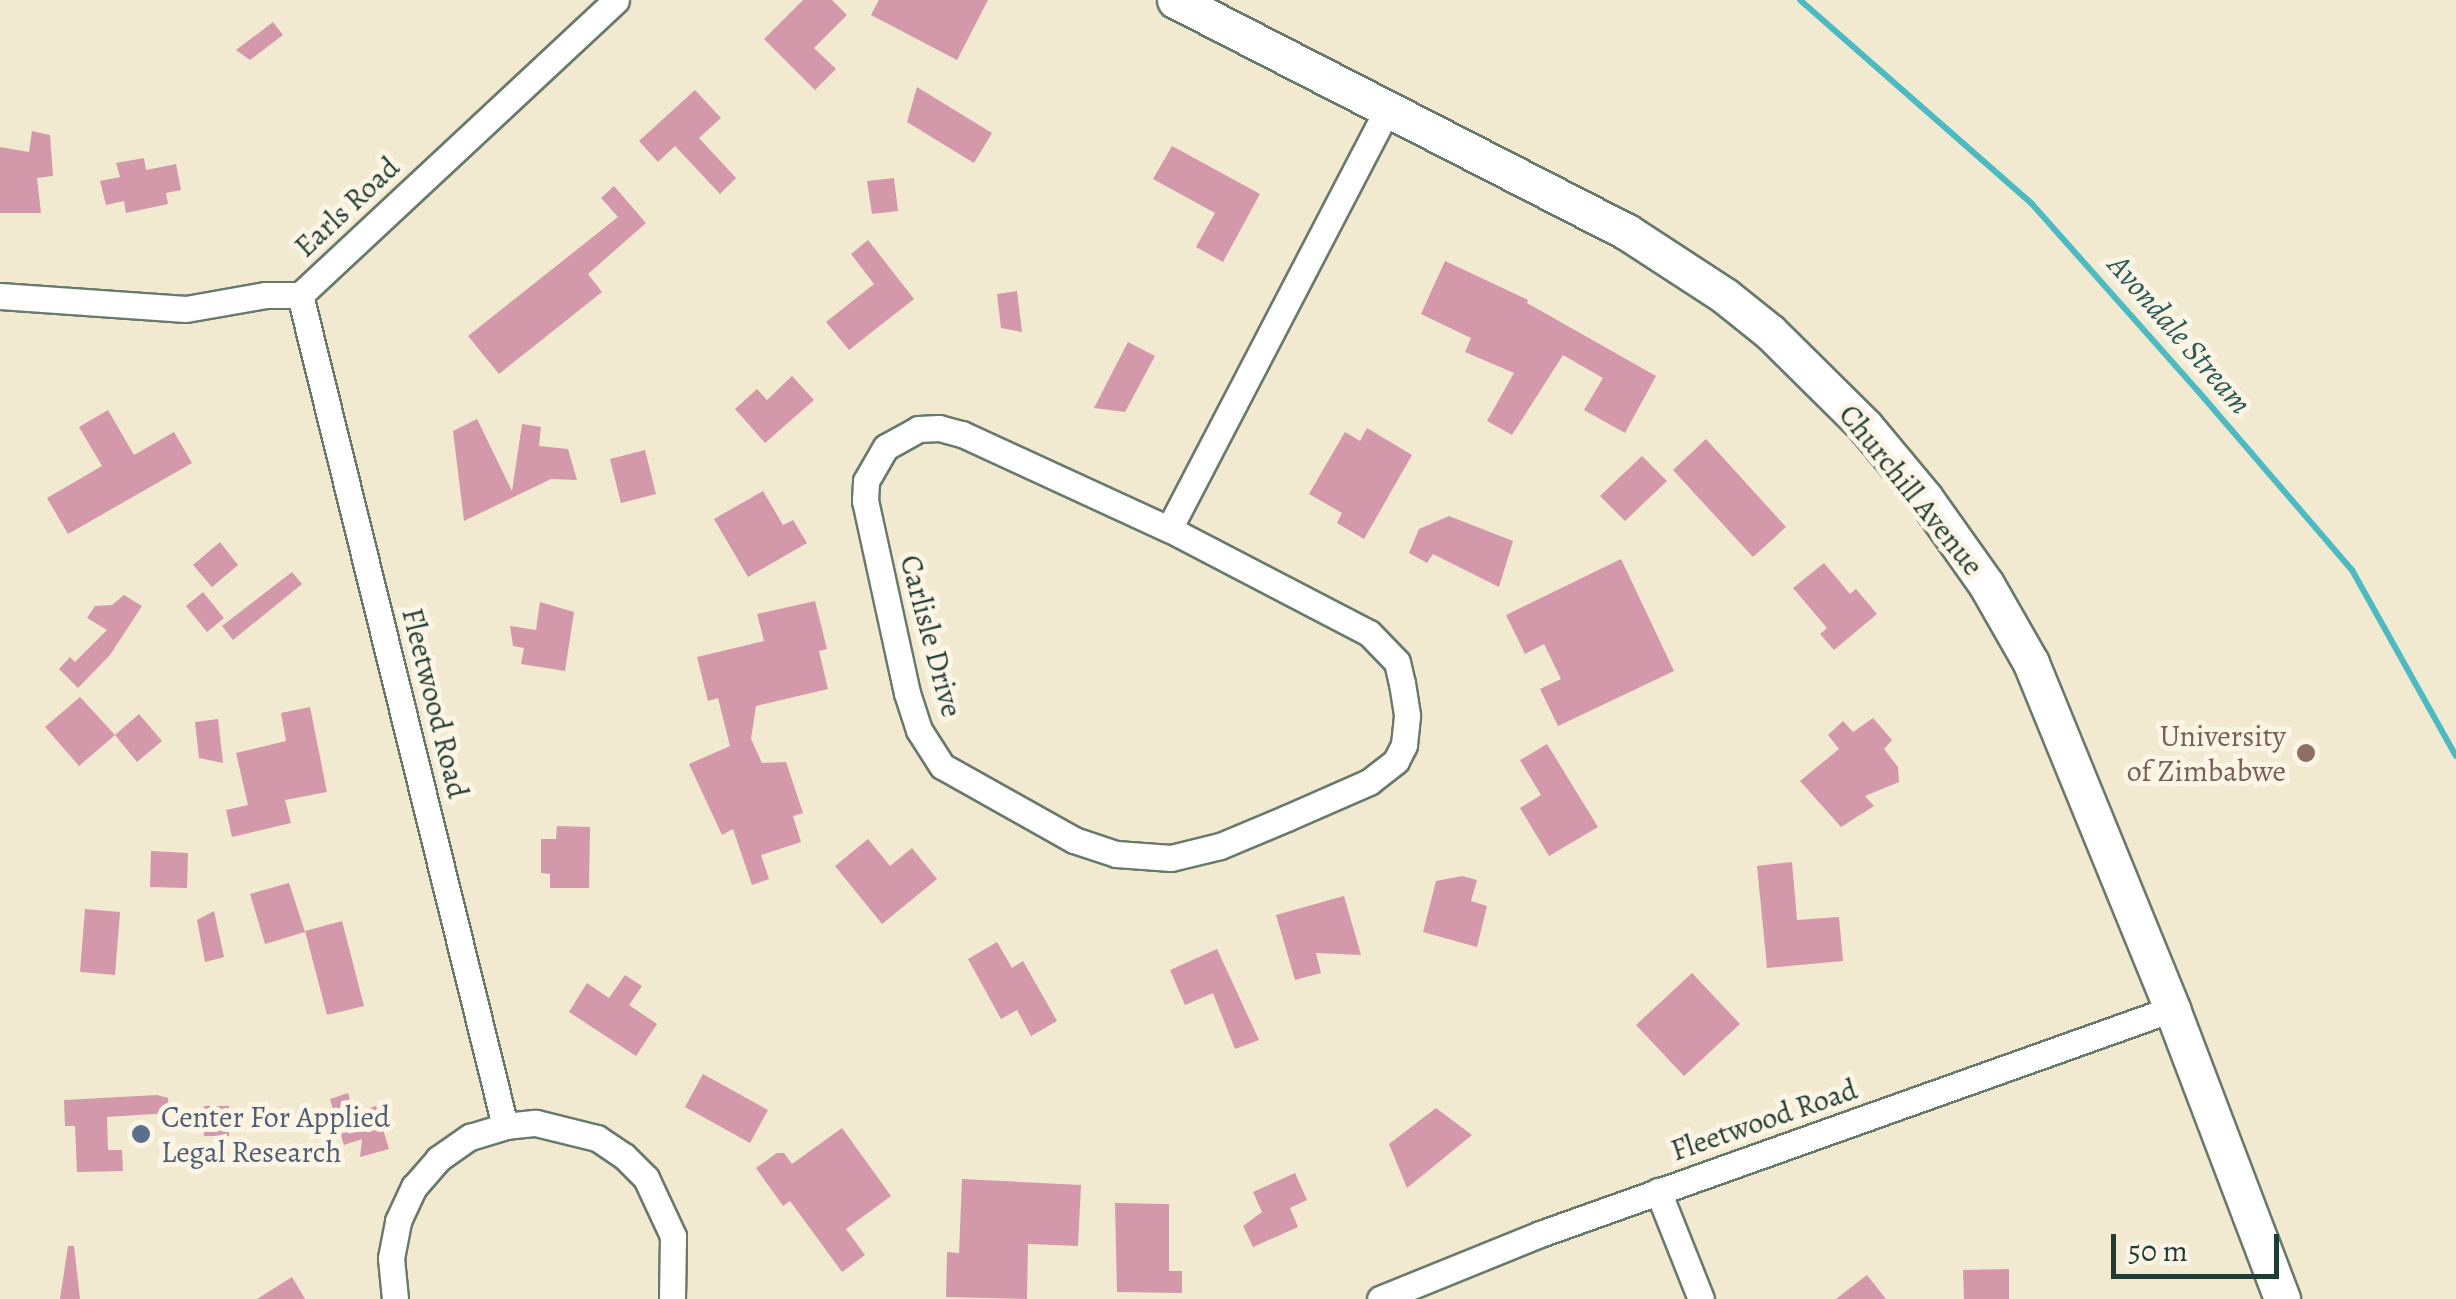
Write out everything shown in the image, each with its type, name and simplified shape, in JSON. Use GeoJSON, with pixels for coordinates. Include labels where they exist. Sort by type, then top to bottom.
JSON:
{"type":"FeatureCollection","features":[{"type":"Feature","properties":{"kind":"main road","name":"Churchill Avenue"},"geometry":{"type":"LineString","coordinates":[[1175,0],[1613,224],[1675,262],[1770,332],[1865,426],[1925,498],[1986,584],[2032,663],[2172,1009],[2282,1299]]}},
{"type":"Feature","properties":{"kind":"street","name":"Earls Road"},"geometry":{"type":"LineString","coordinates":[[0,296],[186,309],[265,295],[300,296],[616,0]]}},
{"type":"Feature","properties":{"kind":"street"},"geometry":{"type":"LineString","coordinates":[[1169,529],[1388,109]]}},
{"type":"Feature","properties":{"kind":"street","name":"Fleetwood Road"},"geometry":{"type":"LineString","coordinates":[[300,296],[506,1126]]}},
{"type":"Feature","properties":{"kind":"street","name":"Carlisle Drive"},"geometry":{"type":"LineString","coordinates":[[939,428],[962,434],[1169,529],[1296,592],[1385,644],[1397,662],[1407,716],[1404,745],[1396,760],[1368,782],[1220,846],[1171,858],[1142,858],[1074,840],[962,780],[929,750],[907,693],[885,602],[865,501],[866,481],[886,448],[918,429],[939,428]]}},
{"type":"Feature","properties":{"kind":"street","name":"Fleetwood Road"},"geometry":{"type":"LineString","coordinates":[[1380,1299],[1658,1192],[2172,1009]]}},
{"type":"Feature","properties":{"kind":"street"},"geometry":{"type":"LineString","coordinates":[[395,1299],[391,1258],[398,1221],[414,1187],[438,1158],[470,1138],[506,1126],[567,1127],[610,1147],[646,1178],[662,1206],[672,1236],[672,1299]]}},
{"type":"Feature","properties":{"kind":"street"},"geometry":{"type":"LineString","coordinates":[[1658,1192],[1702,1299]]}},
{"type":"Feature","properties":{"kind":"building"},"geometry":{"type":"Polygon","coordinates":[[[803,0],[832,0],[847,15],[814,48],[836,69],[815,90],[764,39],[803,0]]]}},
{"type":"Feature","properties":{"kind":"building"},"geometry":{"type":"Polygon","coordinates":[[[879,0],[988,0],[957,60],[871,15],[879,0]]]}},
{"type":"Feature","properties":{"kind":"building"},"geometry":{"type":"Polygon","coordinates":[[[273,22],[283,35],[250,60],[236,50],[273,22]]]}},
{"type":"Feature","properties":{"kind":"building"},"geometry":{"type":"Polygon","coordinates":[[[917,87],[992,133],[974,163],[907,122],[917,87]]]}},
{"type":"Feature","properties":{"kind":"building"},"geometry":{"type":"Polygon","coordinates":[[[695,90],[721,118],[699,138],[736,178],[720,194],[675,146],[658,162],[639,141],[695,90]]]}},
{"type":"Feature","properties":{"kind":"building"},"geometry":{"type":"Polygon","coordinates":[[[32,131],[50,135],[53,176],[37,178],[41,213],[0,213],[0,147],[29,152],[32,131]]]}},
{"type":"Feature","properties":{"kind":"building"},"geometry":{"type":"Polygon","coordinates":[[[1172,146],[1260,194],[1223,262],[1196,247],[1215,213],[1153,179],[1172,146]]]}},
{"type":"Feature","properties":{"kind":"building"},"geometry":{"type":"Polygon","coordinates":[[[144,158],[146,170],[176,164],[181,190],[166,193],[168,204],[126,213],[124,201],[106,205],[100,181],[120,177],[116,163],[144,158]]]}},
{"type":"Feature","properties":{"kind":"building"},"geometry":{"type":"Polygon","coordinates":[[[894,178],[898,211],[872,214],[867,181],[894,178]]]}},
{"type":"Feature","properties":{"kind":"building"},"geometry":{"type":"Polygon","coordinates":[[[614,186],[646,223],[588,274],[602,292],[499,374],[468,336],[618,217],[601,198],[614,186]]]}},
{"type":"Feature","properties":{"kind":"building"},"geometry":{"type":"Polygon","coordinates":[[[868,240],[914,299],[849,350],[826,322],[874,284],[851,254],[868,240]]]}},
{"type":"Feature","properties":{"kind":"building"},"geometry":{"type":"Polygon","coordinates":[[[1445,261],[1528,300],[1527,303],[1656,376],[1625,433],[1584,410],[1603,378],[1563,355],[1512,435],[1487,421],[1514,373],[1465,352],[1471,338],[1421,314],[1445,261]]]}},
{"type":"Feature","properties":{"kind":"building"},"geometry":{"type":"Polygon","coordinates":[[[1017,291],[1022,332],[1001,328],[997,294],[1017,291]]]}},
{"type":"Feature","properties":{"kind":"building"},"geometry":{"type":"Polygon","coordinates":[[[1128,342],[1155,356],[1125,412],[1094,408],[1128,342]]]}},
{"type":"Feature","properties":{"kind":"building"},"geometry":{"type":"Polygon","coordinates":[[[792,376],[814,400],[765,443],[735,409],[757,389],[767,400],[792,376]]]}},
{"type":"Feature","properties":{"kind":"building"},"geometry":{"type":"Polygon","coordinates":[[[108,410],[134,455],[174,432],[192,463],[68,534],[47,498],[102,466],[79,427],[108,410]]]}},
{"type":"Feature","properties":{"kind":"building"},"geometry":{"type":"Polygon","coordinates":[[[477,419],[512,491],[522,424],[541,427],[539,446],[568,449],[577,480],[551,479],[464,521],[453,431],[477,419]]]}},
{"type":"Feature","properties":{"kind":"building"},"geometry":{"type":"Polygon","coordinates":[[[1367,428],[1412,455],[1364,539],[1337,523],[1342,513],[1309,494],[1345,432],[1360,441],[1367,428]]]}},
{"type":"Feature","properties":{"kind":"building"},"geometry":{"type":"Polygon","coordinates":[[[1706,439],[1786,527],[1753,557],[1673,470],[1706,439]]]}},
{"type":"Feature","properties":{"kind":"building"},"geometry":{"type":"Polygon","coordinates":[[[645,450],[656,494],[621,503],[610,459],[645,450]]]}},
{"type":"Feature","properties":{"kind":"building"},"geometry":{"type":"Polygon","coordinates":[[[1642,456],[1667,481],[1625,521],[1600,496],[1642,456]]]}},
{"type":"Feature","properties":{"kind":"building"},"geometry":{"type":"Polygon","coordinates":[[[763,491],[783,525],[793,520],[807,543],[748,577],[714,519],[763,491]]]}},
{"type":"Feature","properties":{"kind":"building"},"geometry":{"type":"Polygon","coordinates":[[[1449,516],[1513,541],[1499,587],[1433,554],[1427,563],[1409,553],[1419,529],[1449,516]]]}},
{"type":"Feature","properties":{"kind":"building"},"geometry":{"type":"Polygon","coordinates":[[[220,542],[238,565],[212,587],[193,565],[220,542]]]}},
{"type":"Feature","properties":{"kind":"building"},"geometry":{"type":"Polygon","coordinates":[[[1621,559],[1674,671],[1558,726],[1540,689],[1561,679],[1544,644],[1525,654],[1506,615],[1621,559]]]}},
{"type":"Feature","properties":{"kind":"building"},"geometry":{"type":"Polygon","coordinates":[[[1824,563],[1850,594],[1856,589],[1877,614],[1834,650],[1820,634],[1827,628],[1793,588],[1824,563]]]}},
{"type":"Feature","properties":{"kind":"building"},"geometry":{"type":"Polygon","coordinates":[[[292,572],[302,584],[233,640],[222,626],[292,572]]]}},
{"type":"Feature","properties":{"kind":"building"},"geometry":{"type":"Polygon","coordinates":[[[203,592],[224,618],[207,632],[186,606],[203,592]]]}},
{"type":"Feature","properties":{"kind":"building"},"geometry":{"type":"Polygon","coordinates":[[[124,595],[142,606],[110,655],[78,688],[59,669],[70,657],[75,662],[107,630],[87,618],[95,606],[112,605],[124,595]]]}},
{"type":"Feature","properties":{"kind":"building"},"geometry":{"type":"Polygon","coordinates":[[[815,601],[827,649],[819,651],[828,689],[756,706],[751,739],[762,763],[786,762],[803,813],[793,816],[801,842],[761,855],[769,879],[752,885],[733,829],[722,835],[689,764],[730,746],[718,698],[708,701],[697,657],[764,641],[757,614],[815,601]]]}},
{"type":"Feature","properties":{"kind":"building"},"geometry":{"type":"Polygon","coordinates":[[[540,602],[574,612],[565,671],[521,664],[524,648],[513,646],[510,626],[536,630],[540,602]]]}},
{"type":"Feature","properties":{"kind":"building"},"geometry":{"type":"Polygon","coordinates":[[[80,697],[115,735],[79,766],[45,727],[80,697]]]}},
{"type":"Feature","properties":{"kind":"building"},"geometry":{"type":"Polygon","coordinates":[[[310,707],[327,792],[285,800],[291,823],[232,837],[226,810],[248,805],[236,753],[286,741],[281,713],[310,707]]]}},
{"type":"Feature","properties":{"kind":"building"},"geometry":{"type":"Polygon","coordinates":[[[139,714],[162,741],[137,762],[115,735],[139,714]]]}},
{"type":"Feature","properties":{"kind":"building"},"geometry":{"type":"Polygon","coordinates":[[[1873,718],[1892,740],[1884,749],[1898,767],[1899,782],[1865,796],[1874,806],[1841,827],[1800,781],[1839,749],[1828,735],[1843,721],[1853,732],[1873,718]]]}},
{"type":"Feature","properties":{"kind":"building"},"geometry":{"type":"Polygon","coordinates":[[[218,719],[223,763],[199,758],[195,722],[218,719]]]}},
{"type":"Feature","properties":{"kind":"building"},"geometry":{"type":"Polygon","coordinates":[[[1547,744],[1598,827],[1549,856],[1520,808],[1541,795],[1520,760],[1547,744]]]}},
{"type":"Feature","properties":{"kind":"building"},"geometry":{"type":"Polygon","coordinates":[[[557,826],[590,827],[589,888],[550,888],[550,874],[541,873],[541,839],[556,839],[557,826]]]}},
{"type":"Feature","properties":{"kind":"building"},"geometry":{"type":"Polygon","coordinates":[[[868,839],[890,866],[912,848],[937,879],[882,924],[835,866],[868,839]]]}},
{"type":"Feature","properties":{"kind":"building"},"geometry":{"type":"Polygon","coordinates":[[[151,851],[188,853],[187,888],[150,887],[151,851]]]}},
{"type":"Feature","properties":{"kind":"building"},"geometry":{"type":"Polygon","coordinates":[[[1792,862],[1797,920],[1839,917],[1843,961],[1767,968],[1757,866],[1792,862]]]}},
{"type":"Feature","properties":{"kind":"building"},"geometry":{"type":"Polygon","coordinates":[[[1462,876],[1477,880],[1471,901],[1487,906],[1477,947],[1423,932],[1436,881],[1462,876]]]}},
{"type":"Feature","properties":{"kind":"building"},"geometry":{"type":"Polygon","coordinates":[[[289,883],[305,932],[265,944],[250,894],[289,883]]]}},
{"type":"Feature","properties":{"kind":"building"},"geometry":{"type":"Polygon","coordinates":[[[1344,896],[1361,955],[1316,953],[1321,973],[1295,980],[1276,915],[1344,896]]]}},
{"type":"Feature","properties":{"kind":"building"},"geometry":{"type":"Polygon","coordinates":[[[85,909],[120,912],[115,975],[80,972],[85,909]]]}},
{"type":"Feature","properties":{"kind":"building"},"geometry":{"type":"Polygon","coordinates":[[[214,911],[224,957],[205,962],[197,920],[214,911]]]}},
{"type":"Feature","properties":{"kind":"building"},"geometry":{"type":"Polygon","coordinates":[[[342,921],[364,1006],[327,1015],[305,931],[342,921]]]}},
{"type":"Feature","properties":{"kind":"building"},"geometry":{"type":"Polygon","coordinates":[[[997,942],[1012,968],[1023,961],[1057,1021],[1031,1036],[1017,1010],[1001,1019],[968,959],[997,942]]]}},
{"type":"Feature","properties":{"kind":"building"},"geometry":{"type":"Polygon","coordinates":[[[1217,949],[1259,1040],[1235,1049],[1213,993],[1185,1005],[1170,970],[1217,949]]]}},
{"type":"Feature","properties":{"kind":"building"},"geometry":{"type":"Polygon","coordinates":[[[1692,973],[1740,1024],[1684,1076],[1636,1025],[1692,973]]]}},
{"type":"Feature","properties":{"kind":"building"},"geometry":{"type":"Polygon","coordinates":[[[625,975],[642,986],[629,1005],[657,1024],[636,1056],[569,1012],[587,983],[609,998],[625,975]]]}},
{"type":"Feature","properties":{"kind":"building"},"geometry":{"type":"Polygon","coordinates":[[[703,1074],[768,1110],[750,1143],[685,1107],[703,1074]]]}},
{"type":"Feature","properties":{"kind":"building"},"geometry":{"type":"Polygon","coordinates":[[[348,1093],[354,1113],[376,1106],[389,1149],[360,1157],[362,1139],[344,1145],[330,1099],[348,1093]]]}},
{"type":"Feature","properties":{"kind":"building"},"geometry":{"type":"Polygon","coordinates":[[[157,1095],[168,1098],[169,1113],[107,1117],[108,1150],[122,1150],[123,1171],[77,1172],[75,1126],[65,1126],[64,1100],[157,1095]]]}},
{"type":"Feature","properties":{"kind":"building"},"geometry":{"type":"Polygon","coordinates":[[[204,1106],[229,1106],[229,1136],[204,1136],[204,1106]]]}},
{"type":"Feature","properties":{"kind":"building"},"geometry":{"type":"Polygon","coordinates":[[[1436,1108],[1472,1135],[1407,1188],[1389,1144],[1436,1108]]]}},
{"type":"Feature","properties":{"kind":"building"},"geometry":{"type":"Polygon","coordinates":[[[842,1128],[891,1196],[846,1229],[865,1255],[842,1272],[790,1201],[783,1206],[756,1168],[777,1153],[784,1153],[792,1164],[842,1128]]]}},
{"type":"Feature","properties":{"kind":"building"},"geometry":{"type":"Polygon","coordinates":[[[1295,1173],[1307,1200],[1290,1208],[1298,1227],[1253,1247],[1243,1226],[1262,1212],[1253,1192],[1295,1173]]]}},
{"type":"Feature","properties":{"kind":"building"},"geometry":{"type":"Polygon","coordinates":[[[962,1179],[1081,1185],[1078,1246],[1028,1244],[1027,1299],[946,1297],[947,1252],[959,1253],[962,1179]]]}},
{"type":"Feature","properties":{"kind":"building"},"geometry":{"type":"Polygon","coordinates":[[[1115,1203],[1169,1204],[1169,1271],[1182,1271],[1182,1293],[1117,1292],[1115,1203]]]}},
{"type":"Feature","properties":{"kind":"building"},"geometry":{"type":"Polygon","coordinates":[[[68,1246],[74,1246],[80,1299],[60,1299],[68,1246]]]}},
{"type":"Feature","properties":{"kind":"building"},"geometry":{"type":"Polygon","coordinates":[[[2009,1269],[2009,1299],[1964,1299],[1963,1270],[2009,1269]]]}},
{"type":"Feature","properties":{"kind":"building"},"geometry":{"type":"Polygon","coordinates":[[[1867,1275],[1886,1299],[1836,1299],[1867,1275]]]}},
{"type":"Feature","properties":{"kind":"building"},"geometry":{"type":"Polygon","coordinates":[[[292,1277],[305,1299],[257,1299],[292,1277]]]}},
{"type":"Feature","properties":{"kind":"waterway","name":"Avondale Stream"},"geometry":{"type":"LineString","coordinates":[[1800,0],[2032,204],[2198,391],[2352,570],[2456,756]]}},
{"type":"Feature","properties":{"kind":"place","name":"University of Zimbabwe"},"geometry":{"type":"Point","coordinates":[2306,753]}},
{"type":"Feature","properties":{"kind":"place","name":"Center For Applied Legal Research"},"geometry":{"type":"Point","coordinates":[141,1134]}}]}
